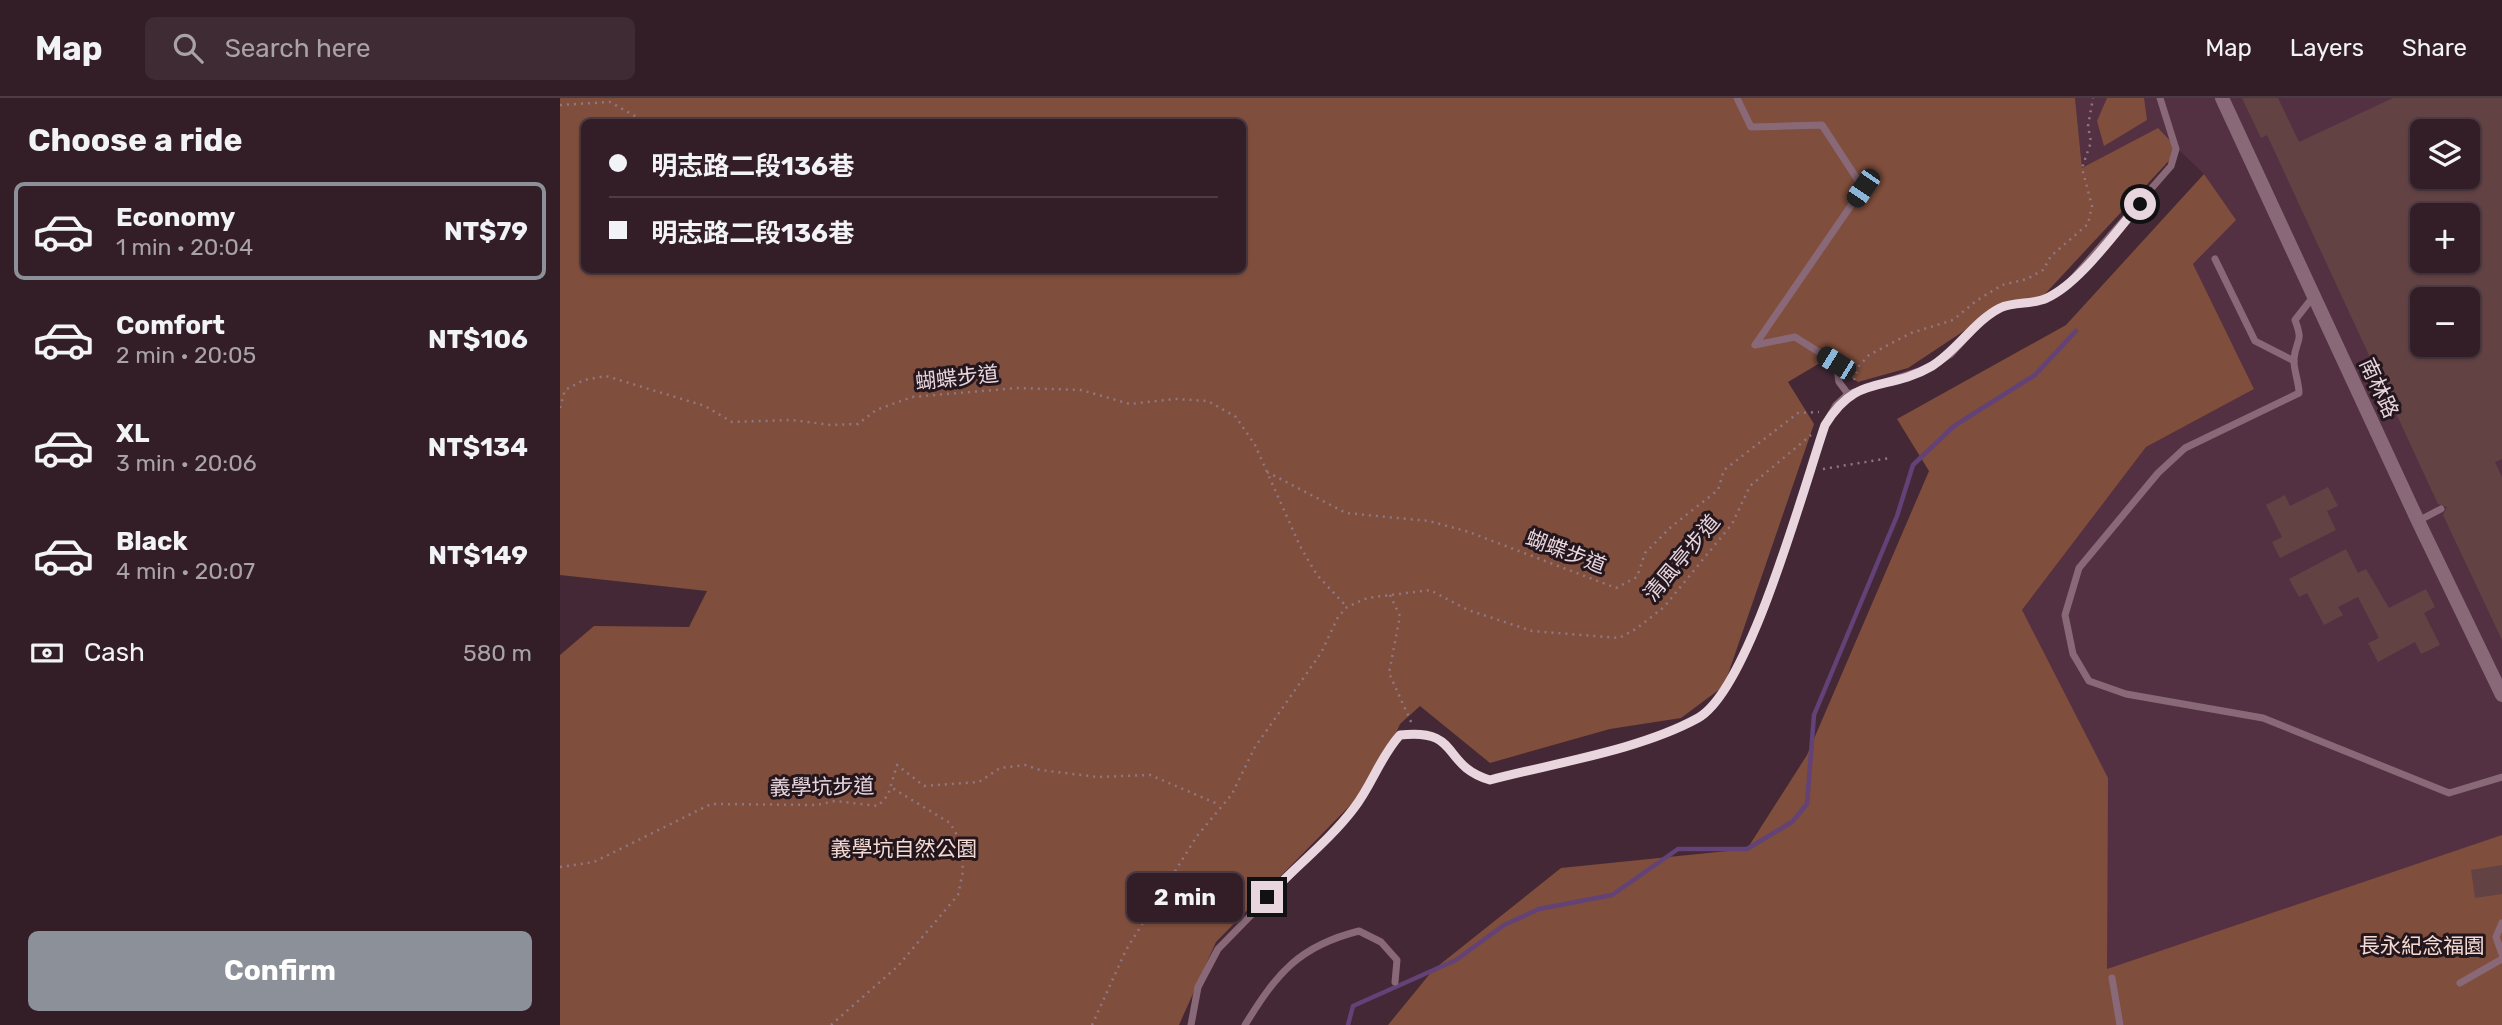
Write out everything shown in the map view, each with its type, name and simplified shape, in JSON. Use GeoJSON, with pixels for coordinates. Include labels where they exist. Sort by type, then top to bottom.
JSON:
{"type":"FeatureCollection","features":[{"type":"Feature","properties":{"kind":"street","name":"南林路"},"geometry":{"type":"LineString","coordinates":[[2222,98],[2418,521],[2502,695]]}},
{"type":"Feature","properties":{"kind":"lane"},"geometry":{"type":"LineString","coordinates":[[1737,98],[1751,127],[1822,125],[1863,188],[1755,345],[1795,338],[1836,363],[1839,382],[1847,392]]}},
{"type":"Feature","properties":{"kind":"lane"},"geometry":{"type":"LineString","coordinates":[[1191,1025],[1198,987],[1218,949],[1352,812],[1366,792],[1384,753],[1400,735],[1436,735],[1473,775],[1490,780],[1642,740],[1700,718],[1732,682],[1756,627],[1825,425],[1832,412],[1847,392],[1928,368],[1951,354],[1986,316],[2004,306],[2045,299],[2068,285],[2171,166],[2176,149],[2160,98]]}},
{"type":"Feature","properties":{"kind":"lane"},"geometry":{"type":"LineString","coordinates":[[2215,259],[2255,341],[2294,361]]}},
{"type":"Feature","properties":{"kind":"lane"},"geometry":{"type":"LineString","coordinates":[[2313,297],[2295,320],[2301,336],[2294,361],[2298,372],[2299,393],[2185,448],[2158,473],[2079,568],[2065,615],[2073,654],[2089,681],[2126,694],[2263,718],[2449,793],[2502,776]]}},
{"type":"Feature","properties":{"kind":"lane"},"geometry":{"type":"LineString","coordinates":[[2418,521],[2441,509]]}},
{"type":"Feature","properties":{"kind":"lane"},"geometry":{"type":"LineString","coordinates":[[2460,983],[2502,956],[2496,937],[2502,923]]}},
{"type":"Feature","properties":{"kind":"lane"},"geometry":{"type":"LineString","coordinates":[[1245,1025],[1263,996],[1299,955],[1325,939],[1359,931],[1381,942],[1397,960],[1395,982]]}},
{"type":"Feature","properties":{"kind":"lane"},"geometry":{"type":"LineString","coordinates":[[2112,978],[2120,1025]]}},
{"type":"Feature","properties":{"kind":"path"},"geometry":{"type":"LineString","coordinates":[[1847,392],[1859,366],[1869,355],[1911,333],[1953,320],[2002,285],[2027,279],[2043,270],[2051,256],[2088,224],[2092,206],[2082,168],[2091,142],[2088,126],[2092,98]]}},
{"type":"Feature","properties":{"kind":"path"},"geometry":{"type":"LineString","coordinates":[[560,104],[610,102],[640,119]]}},
{"type":"Feature","properties":{"kind":"path","name":"蝴蝶步道"},"geometry":{"type":"LineString","coordinates":[[560,408],[565,390],[584,380],[606,376],[705,406],[732,422],[792,420],[831,425],[858,424],[876,410],[912,397],[1017,388],[1081,390],[1130,404],[1176,399],[1208,401],[1236,417],[1255,445],[1300,546],[1317,575],[1347,607]]}},
{"type":"Feature","properties":{"kind":"path","name":"蝴蝶步道"},"geometry":{"type":"LineString","coordinates":[[1267,471],[1346,513],[1429,521],[1616,587],[1637,577],[1645,553],[1671,527],[1718,490],[1724,470],[1798,413],[1832,412]]}},
{"type":"Feature","properties":{"kind":"path","name":"清風亭步道"},"geometry":{"type":"LineString","coordinates":[[1347,607],[1367,598],[1430,590],[1468,610],[1532,631],[1619,638],[1636,629],[1664,607],[1732,524],[1750,486],[1825,425]]}},
{"type":"Feature","properties":{"kind":"path"},"geometry":{"type":"LineString","coordinates":[[1810,470],[1843,468],[1890,458]]}},
{"type":"Feature","properties":{"kind":"path"},"geometry":{"type":"LineString","coordinates":[[1390,595],[1400,617],[1388,673],[1416,733]]}},
{"type":"Feature","properties":{"kind":"path"},"geometry":{"type":"LineString","coordinates":[[1092,1025],[1121,960],[1197,836],[1220,805],[1232,794],[1255,747],[1321,653],[1338,617],[1347,607]]}},
{"type":"Feature","properties":{"kind":"path","name":"義學坑步道"},"geometry":{"type":"LineString","coordinates":[[560,866],[594,862],[711,804],[817,805],[835,801],[878,806],[883,804],[897,765],[924,786],[979,782],[1000,768],[1025,765],[1040,770],[1098,777],[1150,775],[1220,805]]}},
{"type":"Feature","properties":{"kind":"path"},"geometry":{"type":"LineString","coordinates":[[831,1025],[888,976],[958,895],[963,870],[961,842],[950,823],[889,786]]}},
{"type":"Feature","properties":{"kind":"shaded area"},"geometry":{"type":"Polygon","coordinates":[[[2075,98],[2502,98],[2502,1025],[2109,1025],[2022,610],[2146,447],[2254,389],[2193,264],[2235,220],[2204,174],[2179,150],[2082,168],[2075,98]]]}},
{"type":"Feature","properties":{"kind":"green space","name":"義學坑自然公園"},"geometry":{"type":"Polygon","coordinates":[[[560,98],[2075,98],[2082,168],[2158,128],[2179,150],[2044,295],[1991,313],[1908,368],[1858,382],[1825,360],[1788,382],[1814,424],[1724,686],[1681,718],[1610,729],[1490,763],[1420,706],[1400,724],[1375,780],[1216,942],[1179,1025],[560,1025],[560,655],[594,626],[689,627],[707,591],[560,575],[560,98]]]}},
{"type":"Feature","properties":{"kind":"green space"},"geometry":{"type":"Polygon","coordinates":[[[2107,98],[2144,98],[2147,120],[2104,146],[2097,121],[2107,98]]]}},
{"type":"Feature","properties":{"kind":"green space","name":"長永紀念福園"},"geometry":{"type":"Polygon","coordinates":[[[2204,174],[2236,220],[2193,264],[2254,389],[2146,447],[2022,610],[2108,778],[2107,969],[2502,835],[2502,1025],[1388,1025],[1433,970],[1561,868],[1747,849],[1807,755],[1929,471],[1897,419],[2066,325],[2204,174]]]}},
{"type":"Feature","properties":{"kind":"building"},"geometry":{"type":"Polygon","coordinates":[[[2242,98],[2278,98],[2299,142],[2393,98],[2502,98],[2502,459],[2495,462],[2502,477],[2502,640],[2443,515],[2447,507],[2438,504],[2267,135],[2261,138],[2242,98]]]}},
{"type":"Feature","properties":{"kind":"building"},"geometry":{"type":"Polygon","coordinates":[[[2328,487],[2338,506],[2327,511],[2336,530],[2280,558],[2272,542],[2282,537],[2266,505],[2285,495],[2290,506],[2328,487]]]}},
{"type":"Feature","properties":{"kind":"building"},"geometry":{"type":"Polygon","coordinates":[[[2346,549],[2358,573],[2366,569],[2389,608],[2426,589],[2435,607],[2424,613],[2440,645],[2421,654],[2415,642],[2378,662],[2368,643],[2379,638],[2358,597],[2338,607],[2343,615],[2324,625],[2307,593],[2299,597],[2289,579],[2346,549]]]}},
{"type":"Feature","properties":{"kind":"building"},"geometry":{"type":"Polygon","coordinates":[[[2502,865],[2502,894],[2475,898],[2471,870],[2502,865]]]}},
{"type":"Feature","properties":{"kind":"waterway"},"geometry":{"type":"LineString","coordinates":[[1348,1025],[1353,1006],[1456,960],[1504,925],[1539,909],[1612,895],[1678,849],[1747,849],[1792,822],[1807,804],[1814,715],[1897,516],[1913,465],[1954,426],[2035,375],[2076,331]]}},
{"type":"Feature","properties":{"kind":"route"},"geometry":{"type":"LineString","coordinates":[[1267,897],[1352,812],[1366,792],[1384,753],[1400,735],[1422,732],[1436,735],[1473,775],[1490,780],[1642,740],[1700,718],[1732,682],[1756,627],[1825,425],[1836,405],[1849,394],[1899,380],[1928,368],[1951,354],[1986,316],[2004,306],[2045,299],[2068,285],[2140,204]]}}]}
